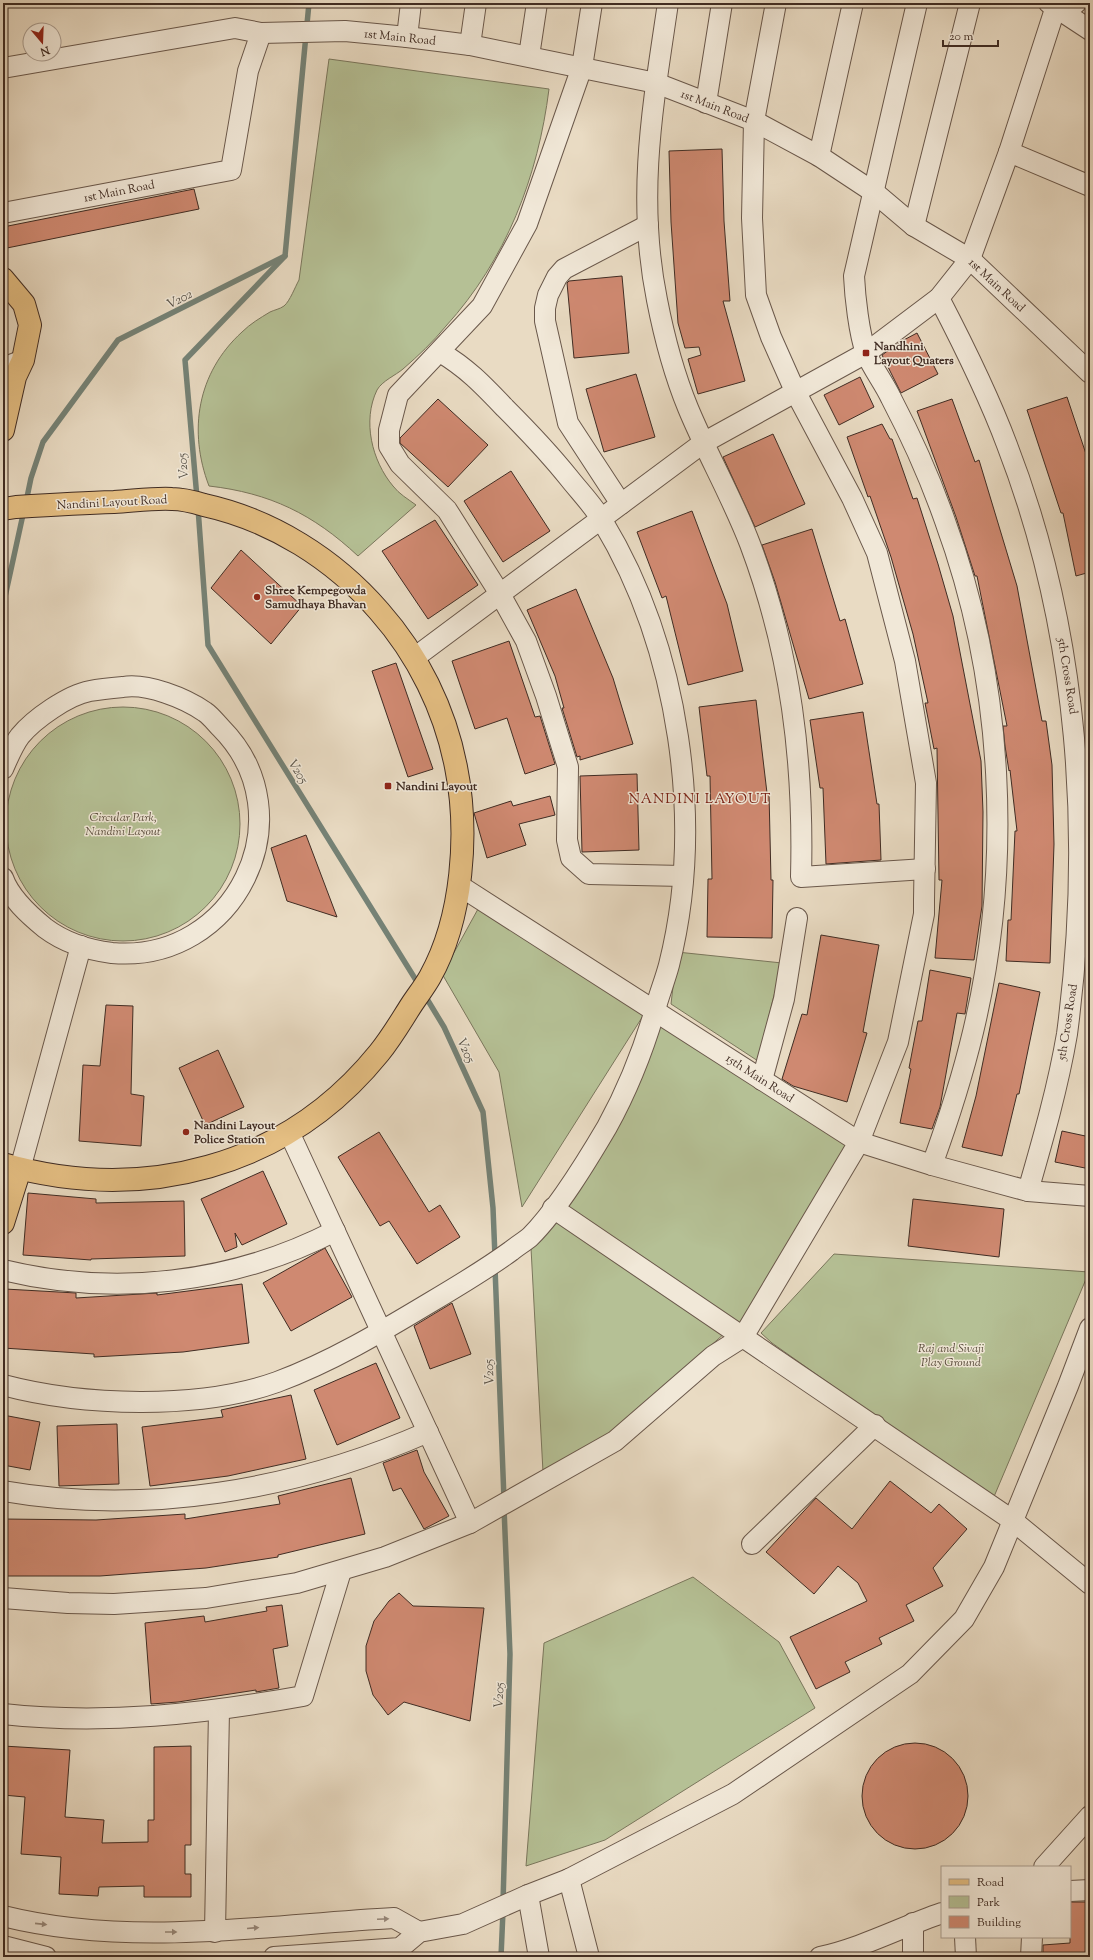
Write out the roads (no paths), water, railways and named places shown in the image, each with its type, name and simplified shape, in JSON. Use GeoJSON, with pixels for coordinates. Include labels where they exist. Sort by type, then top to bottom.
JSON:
{"type":"FeatureCollection","features":[{"type":"Feature","properties":{"kind":"main road"},"geometry":{"type":"LineString","coordinates":[[3,279],[24,304],[30,325],[23,360],[15,377],[3,430]]}},
{"type":"Feature","properties":{"kind":"main road","name":"Nandini Layout Road"},"geometry":{"type":"LineString","coordinates":[[6,507],[173,498],[206,505],[236,514],[265,526],[320,557],[367,597],[388,620],[414,658],[436,700],[454,754],[462,810],[463,839],[460,886],[448,930],[430,976],[380,1052],[360,1075],[314,1115],[289,1132],[234,1158],[205,1168],[165,1176],[115,1181],[85,1180],[55,1176],[12,1166]]}},
{"type":"Feature","properties":{"kind":"main road"},"geometry":{"type":"LineString","coordinates":[[3,1223],[12,1166]]}},
{"type":"Feature","properties":{"kind":"street"},"geometry":{"type":"LineString","coordinates":[[408,37],[411,3]]}},
{"type":"Feature","properties":{"kind":"street"},"geometry":{"type":"LineString","coordinates":[[470,45],[476,3]]}},
{"type":"Feature","properties":{"kind":"street"},"geometry":{"type":"LineString","coordinates":[[529,56],[537,3]]}},
{"type":"Feature","properties":{"kind":"street"},"geometry":{"type":"LineString","coordinates":[[592,3],[582,67],[527,224],[482,306],[398,395],[389,430],[389,446],[400,464],[447,510],[500,594],[526,641],[546,696],[568,767],[567,840],[571,858],[589,874],[683,876]]}},
{"type":"Feature","properties":{"kind":"street"},"geometry":{"type":"LineString","coordinates":[[668,3],[656,84],[648,154],[648,225],[656,298],[664,335],[687,407],[723,482],[749,543],[772,610],[783,655],[798,745],[802,798],[801,877],[925,869]]}},
{"type":"Feature","properties":{"kind":"street"},"geometry":{"type":"LineString","coordinates":[[706,103],[722,3]]}},
{"type":"Feature","properties":{"kind":"street"},"geometry":{"type":"LineString","coordinates":[[3,1598],[68,1603],[160,1603],[251,1592],[341,1571],[407,1549],[470,1523],[615,1441],[713,1356],[743,1337],[859,1142],[898,1042],[924,914],[926,784],[905,661],[877,553],[852,498],[795,390],[771,337],[756,294],[752,218],[754,121],[776,3]]}},
{"type":"Feature","properties":{"kind":"street"},"geometry":{"type":"LineString","coordinates":[[819,156],[853,3]]}},
{"type":"Feature","properties":{"kind":"street"},"geometry":{"type":"LineString","coordinates":[[917,3],[854,276],[855,298],[866,353],[910,436],[946,523],[972,613],[982,659],[994,752],[997,846],[990,939],[983,986],[964,1069],[948,1121],[932,1165]]}},
{"type":"Feature","properties":{"kind":"street"},"geometry":{"type":"LineString","coordinates":[[914,226],[970,3]]}},
{"type":"Feature","properties":{"kind":"street"},"geometry":{"type":"LineString","coordinates":[[1053,5],[1076,3]]}},
{"type":"Feature","properties":{"kind":"street"},"geometry":{"type":"LineString","coordinates":[[1053,5],[1090,30]]}},
{"type":"Feature","properties":{"kind":"street"},"geometry":{"type":"LineString","coordinates":[[414,658],[703,443],[795,390],[866,353],[939,298],[970,259],[1009,152],[1053,5]]}},
{"type":"Feature","properties":{"kind":"street"},"geometry":{"type":"LineString","coordinates":[[3,68],[236,28],[258,41]]}},
{"type":"Feature","properties":{"kind":"street","name":"1st Main Road"},"geometry":{"type":"LineString","coordinates":[[3,213],[231,170],[248,71],[258,41],[344,31],[470,45],[582,67],[656,84],[754,121],[819,156],[874,193],[914,226],[970,259],[1090,373]]}},
{"type":"Feature","properties":{"kind":"street"},"geometry":{"type":"LineString","coordinates":[[1009,152],[1090,186]]}},
{"type":"Feature","properties":{"kind":"street"},"geometry":{"type":"LineString","coordinates":[[621,504],[568,423],[548,334],[545,308],[552,286],[564,269],[648,225]]}},
{"type":"Feature","properties":{"kind":"street","name":"5th Cross Road"},"geometry":{"type":"LineString","coordinates":[[939,298],[987,395],[1026,497],[1055,602],[1074,710],[1082,818],[1079,926],[1074,980],[1062,1057],[1043,1139],[1028,1191]]}},
{"type":"Feature","properties":{"kind":"street"},"geometry":{"type":"LineString","coordinates":[[3,1385],[50,1395],[92,1399],[174,1400],[216,1396],[273,1384],[326,1361],[382,1332],[488,1267],[529,1237],[553,1208],[580,1170],[615,1111],[646,1042],[669,965],[677,924],[683,876],[685,840],[682,771],[674,715],[666,675],[654,634],[622,557],[601,518],[544,448],[467,369],[440,352]]}},
{"type":"Feature","properties":{"kind":"street"},"geometry":{"type":"LineString","coordinates":[[3,368],[23,360]]}},
{"type":"Feature","properties":{"kind":"street"},"geometry":{"type":"LineString","coordinates":[[3,769],[20,736],[50,708],[88,691],[129,686],[169,693],[206,712],[234,741],[253,778],[260,818],[254,859],[236,896],[208,926],[172,946],[132,955],[91,951],[56,936],[26,913],[3,878]]}},
{"type":"Feature","properties":{"kind":"street","name":"15th Main Road"},"geometry":{"type":"LineString","coordinates":[[460,886],[859,1142],[932,1165],[1028,1191],[1090,1196]]}},
{"type":"Feature","properties":{"kind":"street"},"geometry":{"type":"LineString","coordinates":[[762,1080],[784,1000],[797,918]]}},
{"type":"Feature","properties":{"kind":"street"},"geometry":{"type":"LineString","coordinates":[[12,1166],[81,946]]}},
{"type":"Feature","properties":{"kind":"street"},"geometry":{"type":"LineString","coordinates":[[289,1132],[470,1523]]}},
{"type":"Feature","properties":{"kind":"street"},"geometry":{"type":"LineString","coordinates":[[553,1208],[875,1425],[1012,1520],[1090,1584]]}},
{"type":"Feature","properties":{"kind":"street"},"geometry":{"type":"LineString","coordinates":[[3,1270],[58,1281],[102,1284],[174,1282],[246,1267],[280,1256],[335,1231]]}},
{"type":"Feature","properties":{"kind":"street"},"geometry":{"type":"LineString","coordinates":[[274,1957],[400,1948],[419,1932],[463,1924],[511,1902],[569,1879],[733,1794],[910,1674],[964,1619],[994,1567],[1068,1386],[1090,1328]]}},
{"type":"Feature","properties":{"kind":"street"},"geometry":{"type":"LineString","coordinates":[[752,1544],[875,1425]]}},
{"type":"Feature","properties":{"kind":"street"},"geometry":{"type":"LineString","coordinates":[[3,1490],[58,1497],[108,1499],[189,1496],[275,1483],[318,1472],[366,1457],[428,1432]]}},
{"type":"Feature","properties":{"kind":"street"},"geometry":{"type":"LineString","coordinates":[[3,1714],[105,1718],[155,1716],[219,1710],[303,1696],[341,1571]]}},
{"type":"Feature","properties":{"kind":"street"},"geometry":{"type":"LineString","coordinates":[[215,1932],[219,1710]]}},
{"type":"Feature","properties":{"kind":"street"},"geometry":{"type":"LineString","coordinates":[[1045,1866],[1090,1816]]}},
{"type":"Feature","properties":{"kind":"street"},"geometry":{"type":"LineString","coordinates":[[569,1879],[589,1957]]}},
{"type":"Feature","properties":{"kind":"street"},"geometry":{"type":"LineString","coordinates":[[1071,1891],[1090,1890]]}},
{"type":"Feature","properties":{"kind":"street"},"geometry":{"type":"LineString","coordinates":[[511,1902],[539,1957]]}},
{"type":"Feature","properties":{"kind":"street"},"geometry":{"type":"LineString","coordinates":[[820,1957],[845,1954],[913,1923],[941,1913]]}},
{"type":"Feature","properties":{"kind":"street"},"geometry":{"type":"LineString","coordinates":[[3,1916],[32,1923],[107,1931],[215,1932],[394,1918],[419,1932]]}},
{"type":"Feature","properties":{"kind":"street"},"geometry":{"type":"LineString","coordinates":[[913,1923],[913,1957]]}},
{"type":"Feature","properties":{"kind":"street"},"geometry":{"type":"LineString","coordinates":[[965,1938],[966,1957]]}},
{"type":"Feature","properties":{"kind":"street"},"geometry":{"type":"LineString","coordinates":[[1031,1957],[1032,1938]]}},
{"type":"Feature","properties":{"kind":"street"},"geometry":{"type":"LineString","coordinates":[[3,1946],[46,1957]]}},
{"type":"Feature","properties":{"kind":"waterway","name":"V202"},"geometry":{"type":"LineString","coordinates":[[26,502],[31,478],[43,442],[118,340],[285,256],[309,3]]}},
{"type":"Feature","properties":{"kind":"waterway","name":"V205"},"geometry":{"type":"LineString","coordinates":[[197,498],[185,360],[285,256]]}},
{"type":"Feature","properties":{"kind":"waterway","name":"V205"},"geometry":{"type":"LineString","coordinates":[[198,508],[208,645],[419,985]]}},
{"type":"Feature","properties":{"kind":"waterway","name":"V202"},"geometry":{"type":"LineString","coordinates":[[3,606],[24,510]]}},
{"type":"Feature","properties":{"kind":"waterway","name":"V205"},"geometry":{"type":"LineString","coordinates":[[424,994],[444,1027],[483,1112],[493,1208],[495,1257]]}},
{"type":"Feature","properties":{"kind":"waterway","name":"V205"},"geometry":{"type":"LineString","coordinates":[[495,1268],[504,1499]]}},
{"type":"Feature","properties":{"kind":"waterway","name":"V205"},"geometry":{"type":"LineString","coordinates":[[503,1903],[510,1654],[504,1508]]}},
{"type":"Feature","properties":{"kind":"waterway","name":"V205"},"geometry":{"type":"LineString","coordinates":[[501,1957],[503,1911]]}},
{"type":"Feature","properties":{"kind":"place","name":"Nandhini Layout Quaters"},"geometry":{"type":"Point","coordinates":[866,353]}},
{"type":"Feature","properties":{"kind":"place","name":"Shree Kempegowda Samudhaya Bhavan"},"geometry":{"type":"Point","coordinates":[257,597]}},
{"type":"Feature","properties":{"kind":"place","name":"Nandini Layout"},"geometry":{"type":"Point","coordinates":[388,786]}},
{"type":"Feature","properties":{"kind":"place","name":"Nandini Layout Police Station"},"geometry":{"type":"Point","coordinates":[186,1132]}},
{"type":"Feature","properties":{"kind":"district","name":"NANDINI LAYOUT"},"geometry":{"type":"Point","coordinates":[700,798]}},
{"type":"Feature","properties":{"kind":"park label","name":"Circular Park, Nandini Layout"},"geometry":{"type":"Point","coordinates":[123,824]}},
{"type":"Feature","properties":{"kind":"park label","name":"Raj and Sivaji Play Ground"},"geometry":{"type":"Point","coordinates":[951,1355]}}]}
